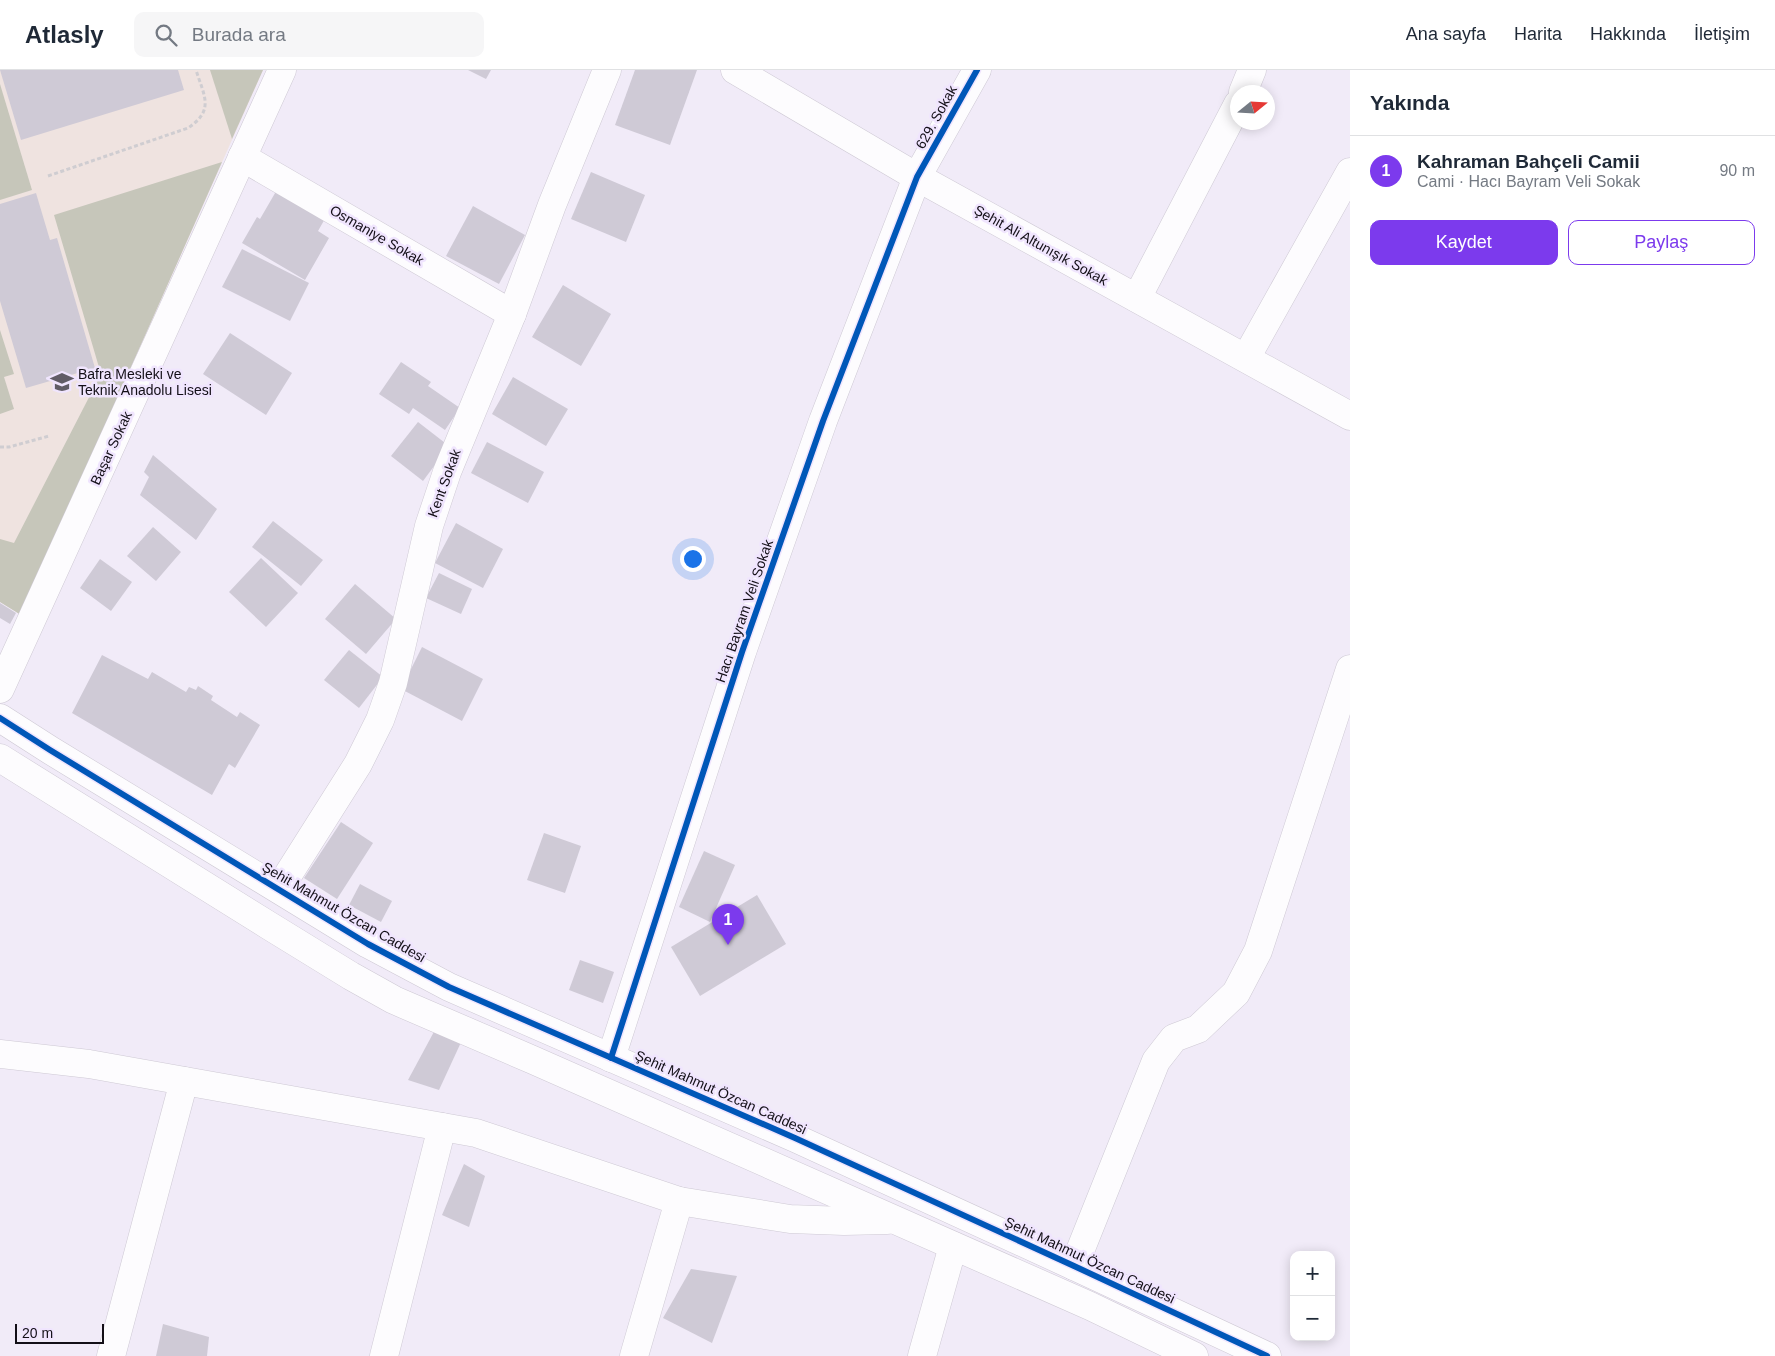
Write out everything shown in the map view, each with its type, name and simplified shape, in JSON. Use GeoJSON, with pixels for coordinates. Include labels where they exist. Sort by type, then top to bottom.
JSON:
{"type":"FeatureCollection","features":[{"type":"Feature","properties":{"kind":"street","name":"Başar Sokak"},"geometry":{"type":"LineString","coordinates":[[0,689],[282,70]]}},
{"type":"Feature","properties":{"kind":"street","name":"Kent Sokak"},"geometry":{"type":"LineString","coordinates":[[279,889],[358,764],[380,720],[393,683],[429,526],[447,472],[512,314],[552,205],[607,70]]}},
{"type":"Feature","properties":{"kind":"street","name":"Şehit Ali Altunışık Sokak"},"geometry":{"type":"LineString","coordinates":[[735,70],[917,177],[1350,416]]}},
{"type":"Feature","properties":{"kind":"street","name":"629. Sokak"},"geometry":{"type":"LineString","coordinates":[[917,177],[977,70]]}},
{"type":"Feature","properties":{"kind":"street"},"geometry":{"type":"LineString","coordinates":[[1246,85],[1252,70]]}},
{"type":"Feature","properties":{"kind":"street"},"geometry":{"type":"LineString","coordinates":[[1137,298],[1230,119]]}},
{"type":"Feature","properties":{"kind":"street","name":"Osmaniye Sokak"},"geometry":{"type":"LineString","coordinates":[[242,157],[512,314]]}},
{"type":"Feature","properties":{"kind":"street"},"geometry":{"type":"LineString","coordinates":[[1246,358],[1350,172]]}},
{"type":"Feature","properties":{"kind":"street","name":"Hacı Bayram Veli Sokak"},"geometry":{"type":"LineString","coordinates":[[611,1058],[745,643],[823,421],[917,177]]}},
{"type":"Feature","properties":{"kind":"street"},"geometry":{"type":"LineString","coordinates":[[1074,1266],[1156,1061],[1174,1038],[1198,1029],[1236,993],[1258,951],[1350,669]]}},
{"type":"Feature","properties":{"kind":"street","name":"Şehit Mahmut Özcan Caddesi"},"geometry":{"type":"LineString","coordinates":[[0,718],[368,944],[423,973],[795,1138],[1266,1356]]}},
{"type":"Feature","properties":{"kind":"street"},"geometry":{"type":"LineString","coordinates":[[0,758],[276,930],[394,1000],[1090,1306],[1194,1356]]}},
{"type":"Feature","properties":{"kind":"street"},"geometry":{"type":"LineString","coordinates":[[0,1054],[90,1064],[476,1133],[679,1202],[790,1219],[895,1220]]}},
{"type":"Feature","properties":{"kind":"street"},"geometry":{"type":"LineString","coordinates":[[111,1356],[184,1081]]}},
{"type":"Feature","properties":{"kind":"street"},"geometry":{"type":"LineString","coordinates":[[384,1356],[442,1127]]}},
{"type":"Feature","properties":{"kind":"street"},"geometry":{"type":"LineString","coordinates":[[634,1356],[679,1202]]}},
{"type":"Feature","properties":{"kind":"street"},"geometry":{"type":"LineString","coordinates":[[922,1356],[953,1246]]}},
{"type":"Feature","properties":{"kind":"path"},"geometry":{"type":"LineString","coordinates":[[48,176],[188,128],[199,121],[204,114],[206,104],[196,70]]}},
{"type":"Feature","properties":{"kind":"path"},"geometry":{"type":"LineString","coordinates":[[0,447],[9,447],[50,436]]}},
{"type":"Feature","properties":{"kind":"shaded area","name":"Bafra Mesleki ve Teknik Anadolu Lisesi"},"geometry":{"type":"Polygon","coordinates":[[[0,70],[263,70],[21,615],[0,602],[0,70]]]}},
{"type":"Feature","properties":{"kind":"shaded area"},"geometry":{"type":"Polygon","coordinates":[[[210,70],[263,70],[232,139],[210,70]]]}},
{"type":"Feature","properties":{"kind":"shaded area"},"geometry":{"type":"Polygon","coordinates":[[[0,84],[32,190],[0,200],[0,84]]]}},
{"type":"Feature","properties":{"kind":"shaded area"},"geometry":{"type":"Polygon","coordinates":[[[222,162],[21,615],[0,602],[0,539],[14,543],[101,374],[54,215],[222,162]]]}},
{"type":"Feature","properties":{"kind":"shaded area"},"geometry":{"type":"Polygon","coordinates":[[[0,330],[14,374],[4,377],[14,409],[0,414],[0,330]]]}},
{"type":"Feature","properties":{"kind":"building"},"geometry":{"type":"Polygon","coordinates":[[[0,70],[178,70],[184,90],[21,140],[0,70]]]}},
{"type":"Feature","properties":{"kind":"building"},"geometry":{"type":"Polygon","coordinates":[[[468,70],[491,70],[486,79],[468,70]]]}},
{"type":"Feature","properties":{"kind":"building"},"geometry":{"type":"Polygon","coordinates":[[[635,70],[697,70],[670,145],[615,125],[635,70]]]}},
{"type":"Feature","properties":{"kind":"building"},"geometry":{"type":"Polygon","coordinates":[[[591,172],[645,195],[626,242],[571,219],[591,172]]]}},
{"type":"Feature","properties":{"kind":"building"},"geometry":{"type":"Polygon","coordinates":[[[278,188],[326,217],[318,231],[329,238],[305,280],[242,243],[257,217],[260,219],[278,188]]]}},
{"type":"Feature","properties":{"kind":"building"},"geometry":{"type":"Polygon","coordinates":[[[36,193],[50,240],[57,238],[95,368],[26,388],[0,301],[0,204],[36,193]]]}},
{"type":"Feature","properties":{"kind":"building"},"geometry":{"type":"Polygon","coordinates":[[[473,206],[525,235],[499,284],[446,256],[473,206]]]}},
{"type":"Feature","properties":{"kind":"building"},"geometry":{"type":"Polygon","coordinates":[[[242,249],[309,283],[290,321],[222,287],[242,249]]]}},
{"type":"Feature","properties":{"kind":"building"},"geometry":{"type":"Polygon","coordinates":[[[563,285],[611,314],[581,366],[532,337],[563,285]]]}},
{"type":"Feature","properties":{"kind":"building"},"geometry":{"type":"Polygon","coordinates":[[[230,333],[292,373],[266,415],[203,374],[230,333]]]}},
{"type":"Feature","properties":{"kind":"building"},"geometry":{"type":"Polygon","coordinates":[[[401,362],[431,382],[428,386],[460,408],[445,430],[413,408],[409,414],[379,394],[401,362]]]}},
{"type":"Feature","properties":{"kind":"building"},"geometry":{"type":"Polygon","coordinates":[[[513,377],[568,409],[546,446],[492,414],[513,377]]]}},
{"type":"Feature","properties":{"kind":"building"},"geometry":{"type":"Polygon","coordinates":[[[418,422],[449,446],[423,481],[391,456],[418,422]]]}},
{"type":"Feature","properties":{"kind":"building"},"geometry":{"type":"Polygon","coordinates":[[[487,442],[544,472],[528,503],[471,473],[487,442]]]}},
{"type":"Feature","properties":{"kind":"building"},"geometry":{"type":"Polygon","coordinates":[[[153,455],[217,509],[196,540],[140,495],[149,477],[144,472],[153,455]]]}},
{"type":"Feature","properties":{"kind":"building"},"geometry":{"type":"Polygon","coordinates":[[[273,521],[323,560],[301,586],[252,547],[273,521]]]}},
{"type":"Feature","properties":{"kind":"building"},"geometry":{"type":"Polygon","coordinates":[[[456,523],[503,549],[483,588],[435,563],[456,523]]]}},
{"type":"Feature","properties":{"kind":"building"},"geometry":{"type":"Polygon","coordinates":[[[153,527],[181,552],[156,581],[127,556],[153,527]]]}},
{"type":"Feature","properties":{"kind":"building"},"geometry":{"type":"Polygon","coordinates":[[[261,558],[298,593],[266,627],[229,592],[261,558]]]}},
{"type":"Feature","properties":{"kind":"building"},"geometry":{"type":"Polygon","coordinates":[[[100,559],[132,582],[111,611],[80,588],[100,559]]]}},
{"type":"Feature","properties":{"kind":"building"},"geometry":{"type":"Polygon","coordinates":[[[439,573],[472,589],[461,614],[426,598],[439,573]]]}},
{"type":"Feature","properties":{"kind":"building"},"geometry":{"type":"Polygon","coordinates":[[[355,584],[396,619],[366,654],[325,619],[355,584]]]}},
{"type":"Feature","properties":{"kind":"building"},"geometry":{"type":"Polygon","coordinates":[[[0,603],[16,613],[10,624],[0,618],[0,603]]]}},
{"type":"Feature","properties":{"kind":"building"},"geometry":{"type":"Polygon","coordinates":[[[422,647],[483,679],[462,721],[401,689],[422,647]]]}},
{"type":"Feature","properties":{"kind":"building"},"geometry":{"type":"Polygon","coordinates":[[[349,650],[383,677],[359,708],[324,680],[349,650]]]}},
{"type":"Feature","properties":{"kind":"building"},"geometry":{"type":"Polygon","coordinates":[[[102,655],[148,679],[152,672],[186,692],[189,687],[196,690],[198,686],[213,696],[211,700],[237,717],[240,712],[260,725],[235,768],[229,764],[212,795],[72,713],[102,655]]]}},
{"type":"Feature","properties":{"kind":"building"},"geometry":{"type":"Polygon","coordinates":[[[341,822],[373,843],[337,899],[304,878],[341,822]]]}},
{"type":"Feature","properties":{"kind":"building"},"geometry":{"type":"Polygon","coordinates":[[[544,833],[581,846],[565,893],[527,880],[544,833]]]}},
{"type":"Feature","properties":{"kind":"building"},"geometry":{"type":"Polygon","coordinates":[[[704,851],[735,865],[710,922],[679,907],[704,851]]]}},
{"type":"Feature","properties":{"kind":"building"},"geometry":{"type":"Polygon","coordinates":[[[360,884],[392,901],[381,922],[349,905],[360,884]]]}},
{"type":"Feature","properties":{"kind":"building"},"geometry":{"type":"Polygon","coordinates":[[[757,895],[786,944],[700,996],[671,947],[757,895]]]}},
{"type":"Feature","properties":{"kind":"building"},"geometry":{"type":"Polygon","coordinates":[[[580,960],[614,972],[603,1003],[569,990],[580,960]]]}},
{"type":"Feature","properties":{"kind":"building"},"geometry":{"type":"Polygon","coordinates":[[[436,1028],[463,1038],[439,1090],[408,1080],[436,1028]]]}},
{"type":"Feature","properties":{"kind":"building"},"geometry":{"type":"Polygon","coordinates":[[[464,1164],[485,1176],[469,1227],[442,1215],[464,1164]]]}},
{"type":"Feature","properties":{"kind":"building"},"geometry":{"type":"Polygon","coordinates":[[[691,1269],[737,1276],[712,1343],[663,1318],[691,1269]]]}},
{"type":"Feature","properties":{"kind":"building"},"geometry":{"type":"Polygon","coordinates":[[[163,1324],[209,1337],[207,1356],[156,1356],[163,1324]]]}},
{"type":"Feature","properties":{"kind":"cycle path"},"geometry":{"type":"LineString","coordinates":[[611,1058],[742,652],[823,421],[917,177],[977,70]]}},
{"type":"Feature","properties":{"kind":"cycle path"},"geometry":{"type":"LineString","coordinates":[[0,718],[368,944],[449,987],[795,1138],[1267,1356]]}},
{"type":"Feature","properties":{"kind":"place","name":"Bafra Mesleki ve Teknik Anadolu Lisesi"},"geometry":{"type":"Point","coordinates":[62,382]}},
{"type":"Feature","properties":{"kind":"place","name":"Kahraman Bahçeli Camii"},"geometry":{"type":"Point","coordinates":[728,945]}}]}
